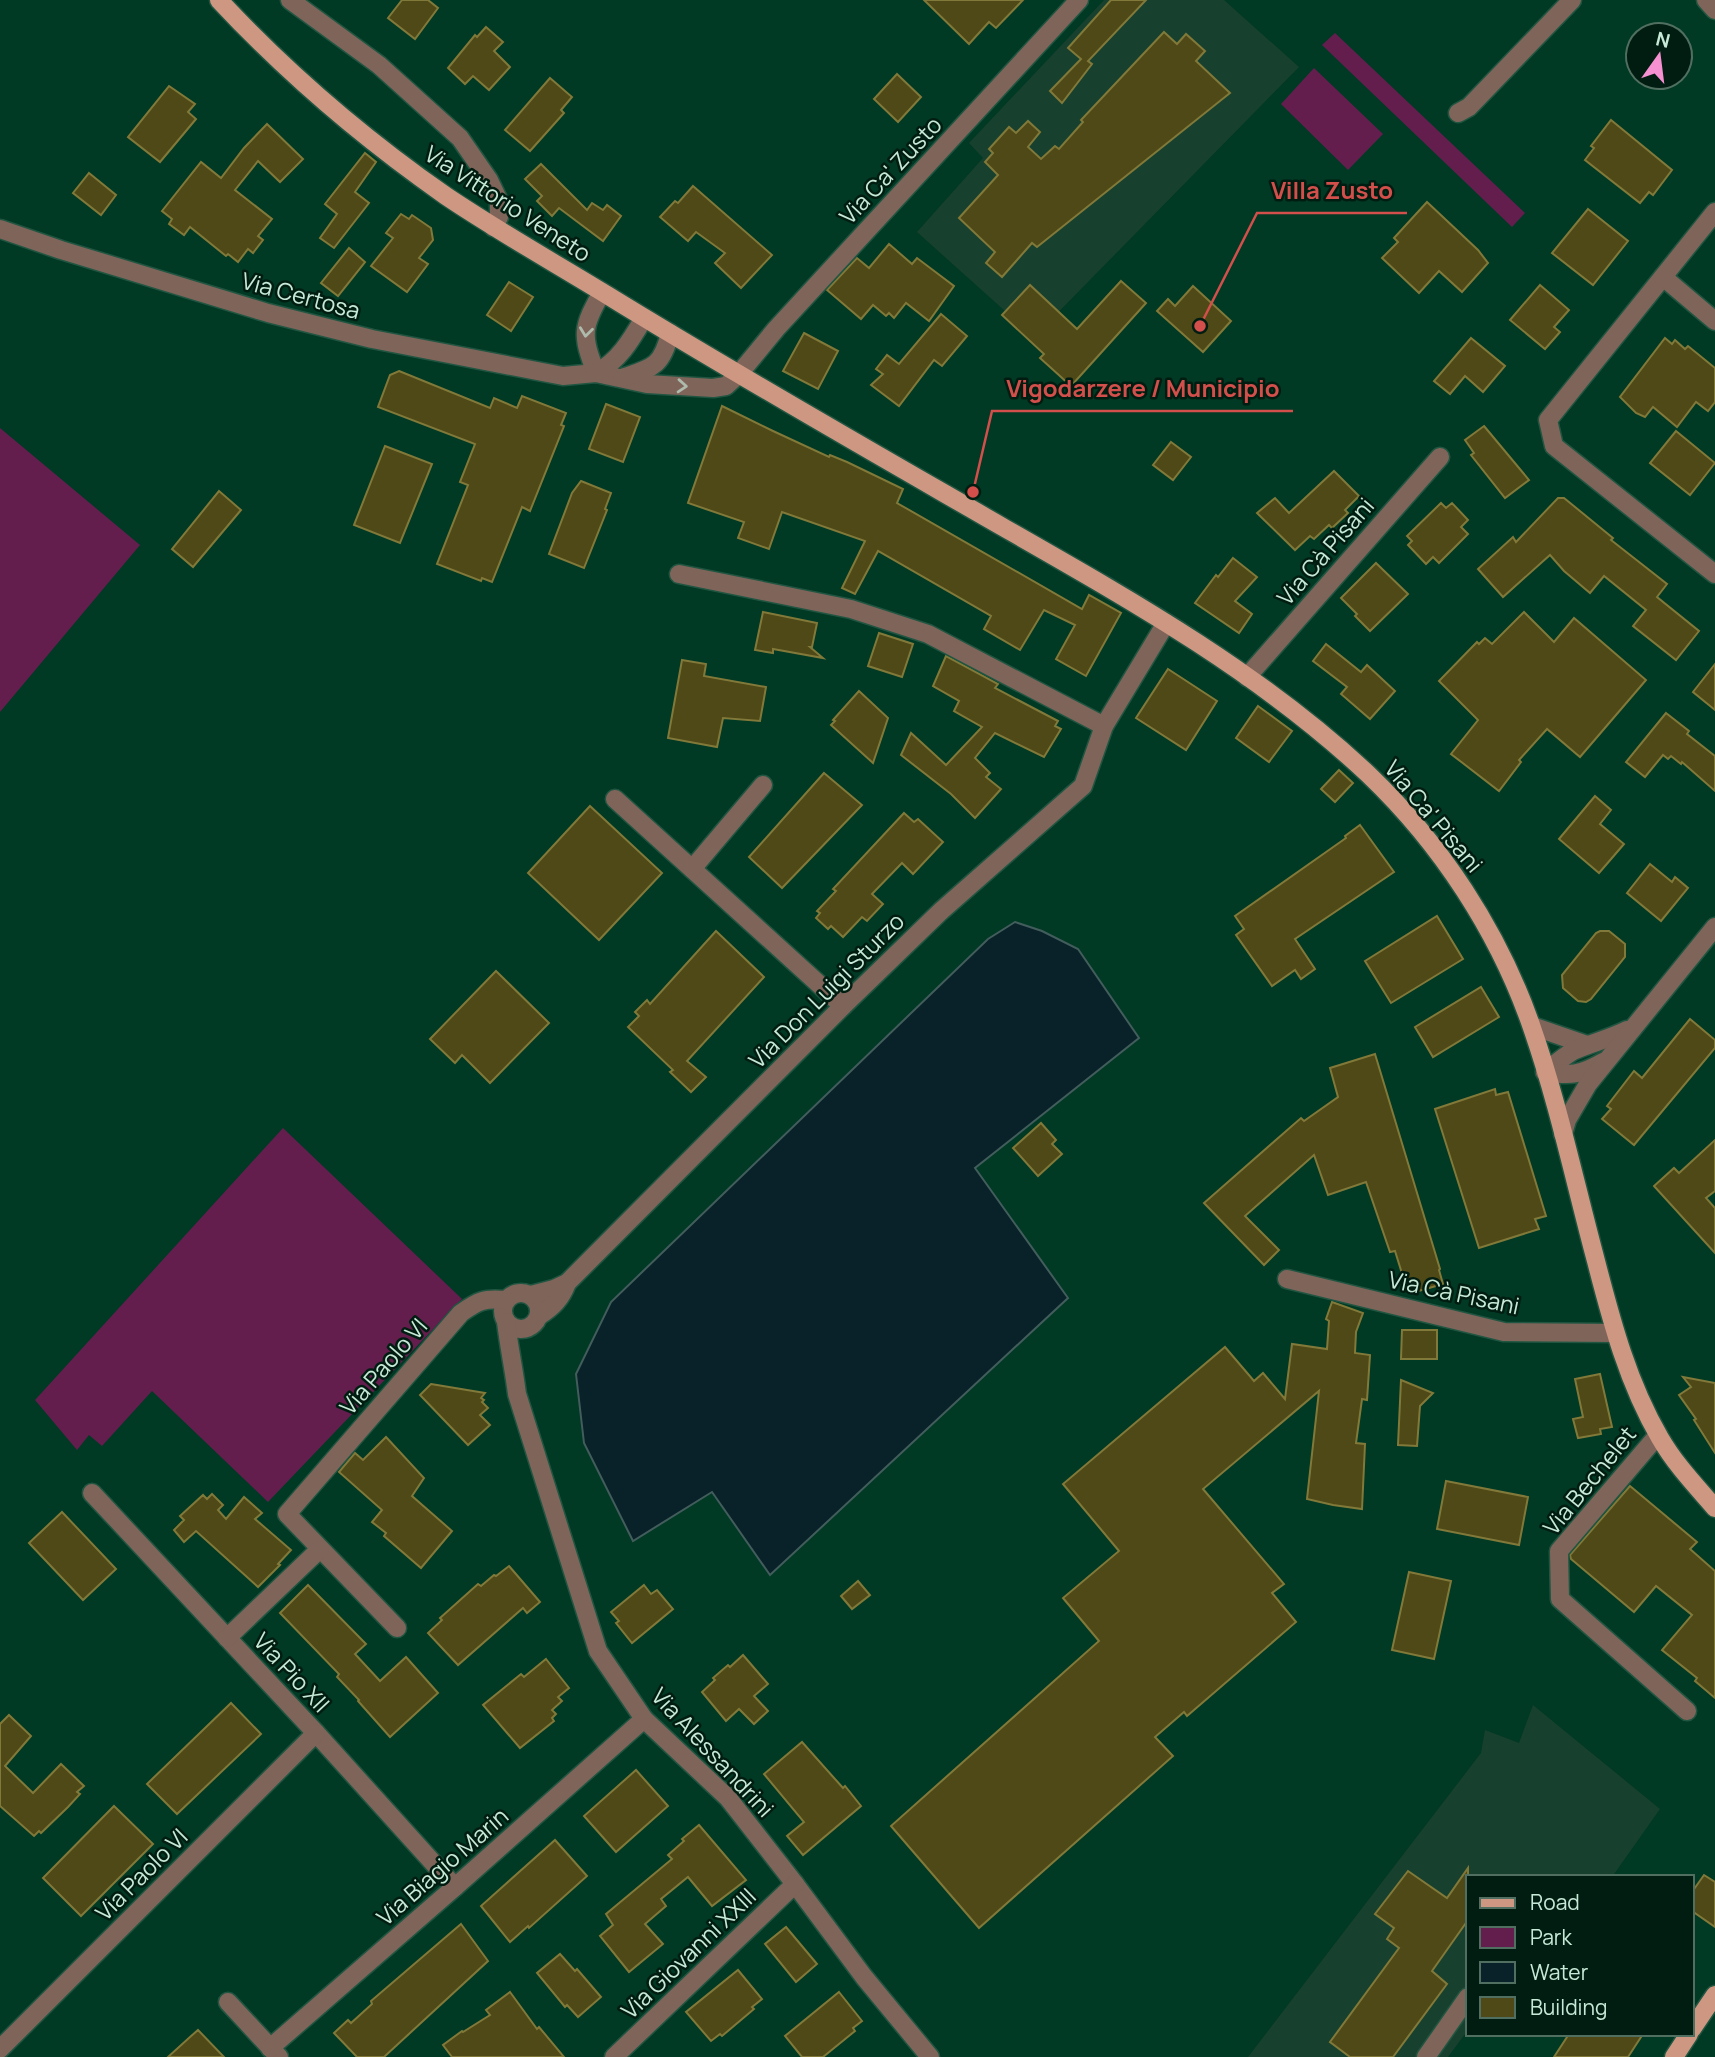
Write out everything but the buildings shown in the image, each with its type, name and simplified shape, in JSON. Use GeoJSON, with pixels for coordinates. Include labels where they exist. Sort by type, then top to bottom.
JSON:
{"type":"FeatureCollection","features":[{"type":"Feature","properties":{"kind":"main road","name":"Via Vittorio Veneto"},"geometry":{"type":"LineString","coordinates":[[219,0],[307,89],[407,168],[493,227],[799,410]]}},
{"type":"Feature","properties":{"kind":"main road","name":"Via Ca' Pisani"},"geometry":{"type":"LineString","coordinates":[[799,410],[1166,623],[1247,677],[1336,746],[1405,813],[1457,878],[1496,942],[1510,972],[1532,1026],[1615,1333],[1632,1381],[1658,1435],[1673,1459],[1715,1508]]}},
{"type":"Feature","properties":{"kind":"main road"},"geometry":{"type":"LineString","coordinates":[[1694,2026],[1715,1995]]}},
{"type":"Feature","properties":{"kind":"main road"},"geometry":{"type":"LineString","coordinates":[[1674,2057],[1688,2036]]}},
{"type":"Feature","properties":{"kind":"street"},"geometry":{"type":"LineString","coordinates":[[290,0],[379,65],[460,138],[489,180],[499,201],[499,217],[493,227]]}},
{"type":"Feature","properties":{"kind":"street","name":"Via Ca' Zusto"},"geometry":{"type":"LineString","coordinates":[[739,374],[776,329],[1079,0]]}},
{"type":"Feature","properties":{"kind":"street"},"geometry":{"type":"LineString","coordinates":[[1458,113],[1469,107],[1572,0]]}},
{"type":"Feature","properties":{"kind":"street"},"geometry":{"type":"LineString","coordinates":[[1706,0],[1715,10]]}},
{"type":"Feature","properties":{"kind":"street"},"geometry":{"type":"LineString","coordinates":[[1715,212],[1548,420],[1554,446],[1715,574]]}},
{"type":"Feature","properties":{"kind":"street","name":"Via Certosa"},"geometry":{"type":"LineString","coordinates":[[0,229],[268,313],[372,339],[563,376],[596,373],[648,384],[713,388],[726,386],[739,374]]}},
{"type":"Feature","properties":{"kind":"street"},"geometry":{"type":"LineString","coordinates":[[1662,277],[1715,321]]}},
{"type":"Feature","properties":{"kind":"street"},"geometry":{"type":"LineString","coordinates":[[602,292],[588,317],[584,343],[596,373],[610,366],[627,346],[644,318]]}},
{"type":"Feature","properties":{"kind":"street"},"geometry":{"type":"LineString","coordinates":[[622,378],[653,367],[661,359],[670,333]]}},
{"type":"Feature","properties":{"kind":"street","name":"Via Cà Pisani"},"geometry":{"type":"LineString","coordinates":[[1247,677],[1440,457]]}},
{"type":"Feature","properties":{"kind":"street"},"geometry":{"type":"LineString","coordinates":[[679,574],[851,609],[928,634],[1104,726]]}},
{"type":"Feature","properties":{"kind":"street","name":"Via Don Luigi Sturzo"},"geometry":{"type":"LineString","coordinates":[[531,1295],[567,1283],[941,911],[1083,786],[1104,726],[1166,623]]}},
{"type":"Feature","properties":{"kind":"street"},"geometry":{"type":"LineString","coordinates":[[692,869],[763,785]]}},
{"type":"Feature","properties":{"kind":"street"},"geometry":{"type":"LineString","coordinates":[[615,799],[843,1006]]}},
{"type":"Feature","properties":{"kind":"street"},"geometry":{"type":"LineString","coordinates":[[1563,1134],[1567,1120],[1588,1084],[1715,927]]}},
{"type":"Feature","properties":{"kind":"street"},"geometry":{"type":"LineString","coordinates":[[1532,1026],[1587,1045]]}},
{"type":"Feature","properties":{"kind":"street"},"geometry":{"type":"LineString","coordinates":[[1545,1072],[1569,1053],[1633,1027]]}},
{"type":"Feature","properties":{"kind":"street"},"geometry":{"type":"LineString","coordinates":[[1545,1072],[1567,1076],[1585,1073],[1606,1061]]}},
{"type":"Feature","properties":{"kind":"street","name":"Via Cà Pisani"},"geometry":{"type":"LineString","coordinates":[[1287,1279],[1504,1332],[1615,1333]]}},
{"type":"Feature","properties":{"kind":"street","name":"Via Don Luigi Sturzo"},"geometry":{"type":"LineString","coordinates":[[533,1322],[552,1308],[562,1296],[567,1283]]}},
{"type":"Feature","properties":{"kind":"street"},"geometry":{"type":"LineString","coordinates":[[514,1293],[531,1295],[539,1304],[533,1322],[515,1328],[506,1322],[502,1311],[505,1300],[514,1293]]}},
{"type":"Feature","properties":{"kind":"street","name":"Via Paolo VI"},"geometry":{"type":"LineString","coordinates":[[397,1628],[287,1514],[461,1313],[478,1301],[505,1300]]}},
{"type":"Feature","properties":{"kind":"street","name":"Via Alessandrini"},"geometry":{"type":"LineString","coordinates":[[506,1322],[517,1394],[598,1651],[644,1719],[728,1798],[796,1884],[864,1977],[930,2057]]}},
{"type":"Feature","properties":{"kind":"street","name":"Via Alessandrini"},"geometry":{"type":"LineString","coordinates":[[513,1361],[533,1322]]}},
{"type":"Feature","properties":{"kind":"street","name":"Via Bechelet"},"geometry":{"type":"LineString","coordinates":[[1658,1435],[1559,1551],[1560,1598],[1687,1711]]}},
{"type":"Feature","properties":{"kind":"street","name":"Via Pio XII"},"geometry":{"type":"LineString","coordinates":[[92,1493],[316,1733],[455,1887]]}},
{"type":"Feature","properties":{"kind":"street"},"geometry":{"type":"LineString","coordinates":[[226,1638],[320,1549]]}},
{"type":"Feature","properties":{"kind":"street","name":"Via Biagio Marin"},"geometry":{"type":"LineString","coordinates":[[228,2002],[274,2052],[644,1719]]}},
{"type":"Feature","properties":{"kind":"street","name":"Via Paolo VI"},"geometry":{"type":"LineString","coordinates":[[0,2049],[316,1733]]}},
{"type":"Feature","properties":{"kind":"street","name":"Via Giovanni XXIII"},"geometry":{"type":"LineString","coordinates":[[614,2057],[796,1884]]}},
{"type":"Feature","properties":{"kind":"street"},"geometry":{"type":"LineString","coordinates":[[1426,2057],[1466,2000]]}},
{"type":"Feature","properties":{"kind":"shaded area"},"geometry":{"type":"Polygon","coordinates":[[[1104,0],[1224,0],[1299,67],[1030,341],[1002,315],[1005,311],[917,232],[983,158],[969,143],[1104,0]]]}},
{"type":"Feature","properties":{"kind":"shaded area"},"geometry":{"type":"Polygon","coordinates":[[[1533,1705],[1660,1809],[1613,1875],[1466,1875],[1466,2033],[1448,2057],[1248,2057],[1481,1753],[1485,1730],[1519,1743],[1533,1705]]]}},
{"type":"Feature","properties":{"kind":"green space"},"geometry":{"type":"Polygon","coordinates":[[[1335,33],[1525,213],[1512,227],[1322,45],[1335,33]]]}},
{"type":"Feature","properties":{"kind":"green space"},"geometry":{"type":"Polygon","coordinates":[[[1314,68],[1383,134],[1348,170],[1281,104],[1314,68]]]}},
{"type":"Feature","properties":{"kind":"green space"},"geometry":{"type":"Polygon","coordinates":[[[0,428],[140,545],[0,712],[0,428]]]}},
{"type":"Feature","properties":{"kind":"green space"},"geometry":{"type":"Polygon","coordinates":[[[283,1128],[462,1299],[268,1502],[152,1391],[102,1446],[89,1435],[77,1450],[35,1400],[283,1128]]]}},
{"type":"Feature","properties":{"kind":"water"},"geometry":{"type":"Polygon","coordinates":[[[1015,922],[1042,931],[1078,949],[1139,1038],[975,1168],[1068,1298],[770,1575],[712,1492],[633,1541],[584,1443],[576,1374],[611,1302],[988,939],[1015,922]]]}},
{"type":"Feature","properties":{"kind":"place","name":"Villa Zusto"},"geometry":{"type":"Point","coordinates":[1200,326]}},
{"type":"Feature","properties":{"kind":"place","name":"Vigodarzere / Municipio"},"geometry":{"type":"Point","coordinates":[973,492]}}]}
